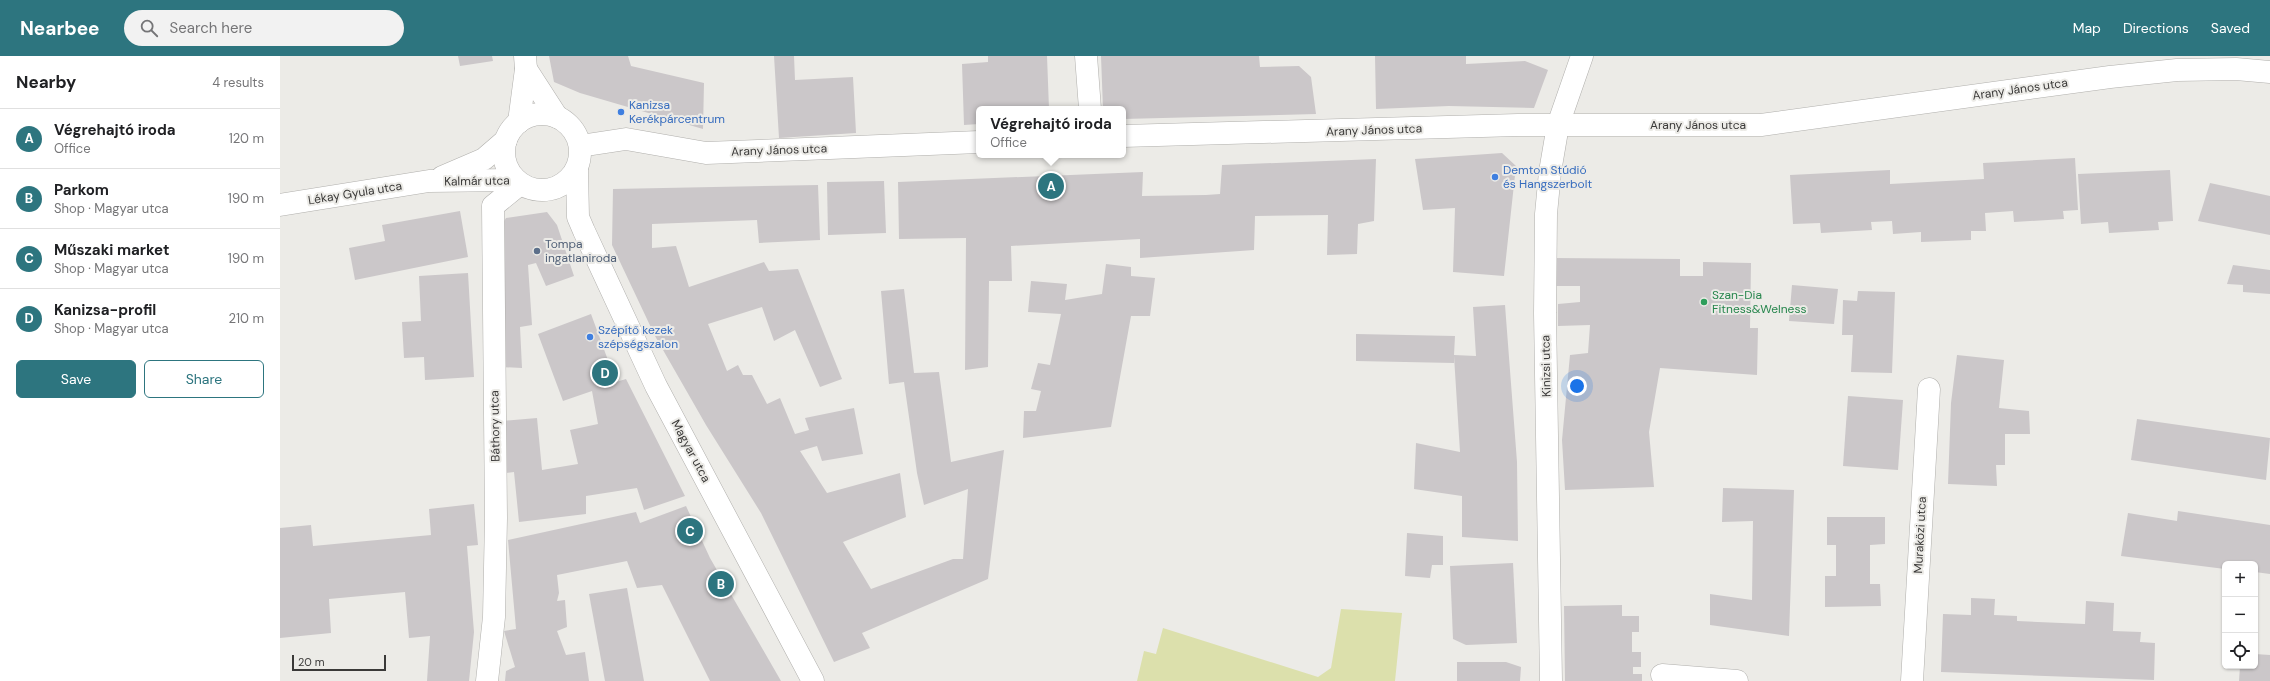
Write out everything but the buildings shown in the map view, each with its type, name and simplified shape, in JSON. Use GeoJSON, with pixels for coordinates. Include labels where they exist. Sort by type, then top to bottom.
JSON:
{"type":"FeatureCollection","features":[{"type":"Feature","properties":{"kind":"street"},"geometry":{"type":"LineString","coordinates":[[1086,56],[1090,106]]}},
{"type":"Feature","properties":{"kind":"street","name":"Kinizsi utca"},"geometry":{"type":"LineString","coordinates":[[1551,681],[1546,214],[1550,172],[1558,126],[1582,56]]}},
{"type":"Feature","properties":{"kind":"street"},"geometry":{"type":"LineString","coordinates":[[526,63],[557,117]]}},
{"type":"Feature","properties":{"kind":"street"},"geometry":{"type":"LineString","coordinates":[[519,122],[538,114],[557,117],[568,124],[576,134],[580,146],[580,158],[577,171],[569,181],[558,187],[546,190],[530,188],[518,182],[506,165],[504,153],[506,140],[519,122],[526,63]]}},
{"type":"Feature","properties":{"kind":"street","name":"Arany János utca"},"geometry":{"type":"LineString","coordinates":[[1126,136],[1558,126],[1761,125],[2110,77],[2177,70],[2236,69],[2270,72]]}},
{"type":"Feature","properties":{"kind":"street","name":"Arany János utca"},"geometry":{"type":"LineString","coordinates":[[580,146],[626,139],[706,153],[976,142]]}},
{"type":"Feature","properties":{"kind":"street","name":"Kalmár utca"},"geometry":{"type":"LineString","coordinates":[[429,181],[484,159],[506,140]]}},
{"type":"Feature","properties":{"kind":"street","name":"Magyar utca"},"geometry":{"type":"LineString","coordinates":[[577,171],[578,217],[656,386],[812,681]]}},
{"type":"Feature","properties":{"kind":"street","name":"Kalmár utca"},"geometry":{"type":"LineString","coordinates":[[429,181],[518,182]]}},
{"type":"Feature","properties":{"kind":"street","name":"Lékay Gyula utca"},"geometry":{"type":"LineString","coordinates":[[280,205],[429,181]]}},
{"type":"Feature","properties":{"kind":"street","name":"Báthory utca"},"geometry":{"type":"LineString","coordinates":[[487,681],[494,617],[496,518],[493,206],[518,182]]}},
{"type":"Feature","properties":{"kind":"street","name":"Magyar utca"},"geometry":{"type":"LineString","coordinates":[[546,190],[578,217]]}},
{"type":"Feature","properties":{"kind":"street","name":"Muraközi utca"},"geometry":{"type":"LineString","coordinates":[[1912,681],[1929,389]]}},
{"type":"Feature","properties":{"kind":"street"},"geometry":{"type":"LineString","coordinates":[[1662,675],[1737,681]]}},
{"type":"Feature","properties":{"kind":"green space"},"geometry":{"type":"Polygon","coordinates":[[[1341,609],[1402,613],[1395,681],[1137,681],[1144,651],[1156,654],[1163,628],[1318,677],[1331,668],[1341,609]]]}},
{"type":"Feature","properties":{"kind":"place","name":"Kanizsa Kerékpárcentrum"},"geometry":{"type":"Point","coordinates":[621,112]}},
{"type":"Feature","properties":{"kind":"place","name":"Demton Stúdió és Hangszerbolt"},"geometry":{"type":"Point","coordinates":[1495,177]}},
{"type":"Feature","properties":{"kind":"place","name":"Végrehajtó iroda"},"geometry":{"type":"Point","coordinates":[1051,186]}},
{"type":"Feature","properties":{"kind":"place","name":"Tompa ingatlaniroda"},"geometry":{"type":"Point","coordinates":[537,251]}},
{"type":"Feature","properties":{"kind":"place","name":"Szan-Dia Fitness&Welness"},"geometry":{"type":"Point","coordinates":[1704,302]}},
{"type":"Feature","properties":{"kind":"place","name":"Szépítő kezek szépségszalon"},"geometry":{"type":"Point","coordinates":[590,337]}},
{"type":"Feature","properties":{"kind":"place","name":"Kanizsa-profil"},"geometry":{"type":"Point","coordinates":[605,373]}},
{"type":"Feature","properties":{"kind":"place","name":"Műszaki market"},"geometry":{"type":"Point","coordinates":[690,531]}},
{"type":"Feature","properties":{"kind":"place","name":"Parkom"},"geometry":{"type":"Point","coordinates":[721,584]}}]}
